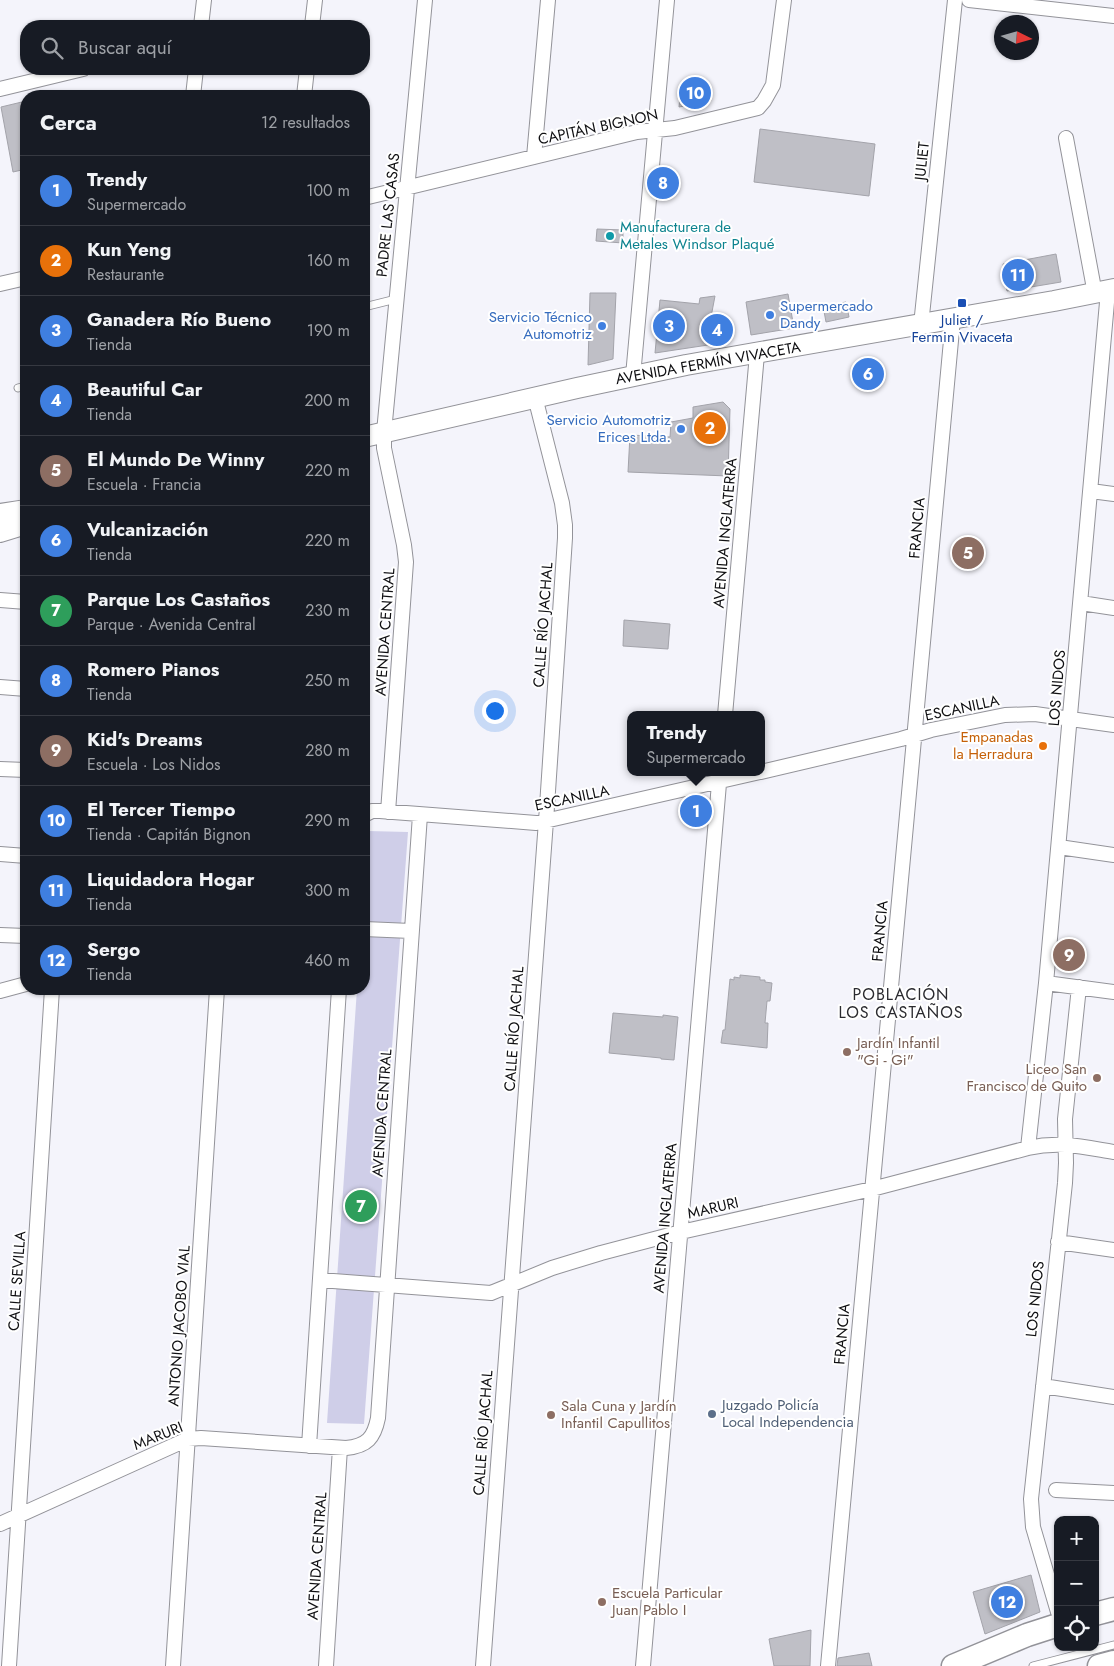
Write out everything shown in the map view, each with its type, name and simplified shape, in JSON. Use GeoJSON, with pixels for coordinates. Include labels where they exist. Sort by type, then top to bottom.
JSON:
{"type":"FeatureCollection","features":[{"type":"Feature","properties":{"kind":"main road","name":"AVENIDA FERMÍN VIVACETA"},"geometry":{"type":"LineString","coordinates":[[370,436],[535,397],[686,365],[1106,291]]}},
{"type":"Feature","properties":{"kind":"main road"},"geometry":{"type":"LineString","coordinates":[[0,514],[20,511]]}},
{"type":"Feature","properties":{"kind":"main road"},"geometry":{"type":"LineString","coordinates":[[0,532],[20,526]]}},
{"type":"Feature","properties":{"kind":"main road"},"geometry":{"type":"LineString","coordinates":[[1099,1613],[1114,1609]]}},
{"type":"Feature","properties":{"kind":"main road"},"geometry":{"type":"LineString","coordinates":[[953,1666],[1027,1635],[1054,1626]]}},
{"type":"Feature","properties":{"kind":"main road"},"geometry":{"type":"LineString","coordinates":[[1099,1666],[1114,1662]]}},
{"type":"Feature","properties":{"kind":"street"},"geometry":{"type":"LineString","coordinates":[[202,20],[204,0]]}},
{"type":"Feature","properties":{"kind":"street"},"geometry":{"type":"LineString","coordinates":[[313,20],[315,0]]}},
{"type":"Feature","properties":{"kind":"street","name":"PADRE LAS CASAS"},"geometry":{"type":"LineString","coordinates":[[384,432],[425,0]]}},
{"type":"Feature","properties":{"kind":"street"},"geometry":{"type":"LineString","coordinates":[[534,157],[548,0]]}},
{"type":"Feature","properties":{"kind":"street"},"geometry":{"type":"LineString","coordinates":[[632,376],[667,0]]}},
{"type":"Feature","properties":{"kind":"street","name":"CAPITÁN BIGNON"},"geometry":{"type":"LineString","coordinates":[[370,197],[637,132],[675,128],[758,108],[773,85],[784,0]]}},
{"type":"Feature","properties":{"kind":"street","name":"JULIET"},"geometry":{"type":"LineString","coordinates":[[921,325],[955,0]]}},
{"type":"Feature","properties":{"kind":"street"},"geometry":{"type":"LineString","coordinates":[[969,0],[1114,16]]}},
{"type":"Feature","properties":{"kind":"street"},"geometry":{"type":"LineString","coordinates":[[0,89],[59,75]]}},
{"type":"Feature","properties":{"kind":"street"},"geometry":{"type":"LineString","coordinates":[[194,90],[195,75]]}},
{"type":"Feature","properties":{"kind":"street"},"geometry":{"type":"LineString","coordinates":[[305,90],[306,75]]}},
{"type":"Feature","properties":{"kind":"street","name":"LOS NIDOS"},"geometry":{"type":"LineString","coordinates":[[1028,1148],[1046,983],[1091,491],[1108,360],[1106,291],[1066,138]]}},
{"type":"Feature","properties":{"kind":"street"},"geometry":{"type":"LineString","coordinates":[[0,284],[20,279]]}},
{"type":"Feature","properties":{"kind":"street","name":"FRANCIA"},"geometry":{"type":"LineString","coordinates":[[828,1666],[953,319]]}},
{"type":"Feature","properties":{"kind":"street","name":"AVENIDA INGLATERRA"},"geometry":{"type":"LineString","coordinates":[[725,711],[757,354]]}},
{"type":"Feature","properties":{"kind":"street","name":"CALLE RÍO JACHAL"},"geometry":{"type":"LineString","coordinates":[[483,1666],[546,821],[565,525],[562,503],[535,397]]}},
{"type":"Feature","properties":{"kind":"street","name":"AVENIDA CENTRAL"},"geometry":{"type":"LineString","coordinates":[[384,432],[384,448],[406,562],[388,812]]}},
{"type":"Feature","properties":{"kind":"street"},"geometry":{"type":"LineString","coordinates":[[1091,491],[1114,494]]}},
{"type":"Feature","properties":{"kind":"street"},"geometry":{"type":"LineString","coordinates":[[0,600],[20,602]]}},
{"type":"Feature","properties":{"kind":"street"},"geometry":{"type":"LineString","coordinates":[[1081,603],[1114,608]]}},
{"type":"Feature","properties":{"kind":"street"},"geometry":{"type":"LineString","coordinates":[[0,687],[20,689]]}},
{"type":"Feature","properties":{"kind":"street","name":"ESCANILLA"},"geometry":{"type":"LineString","coordinates":[[765,771],[931,730],[1005,715],[1027,714],[1114,725]]}},
{"type":"Feature","properties":{"kind":"street"},"geometry":{"type":"LineString","coordinates":[[0,769],[20,770]]}},
{"type":"Feature","properties":{"kind":"street","name":"ESCANILLA"},"geometry":{"type":"LineString","coordinates":[[388,812],[526,823],[546,821],[720,777]]}},
{"type":"Feature","properties":{"kind":"street","name":"AVENIDA INGLATERRA"},"geometry":{"type":"LineString","coordinates":[[643,1666],[720,777]]}},
{"type":"Feature","properties":{"kind":"street"},"geometry":{"type":"LineString","coordinates":[[370,812],[388,812]]}},
{"type":"Feature","properties":{"kind":"street","name":"AVENIDA CENTRAL"},"geometry":{"type":"LineString","coordinates":[[369,1440],[375,1431],[378,1418],[420,815]]}},
{"type":"Feature","properties":{"kind":"street"},"geometry":{"type":"LineString","coordinates":[[1059,847],[1114,855]]}},
{"type":"Feature","properties":{"kind":"street"},"geometry":{"type":"LineString","coordinates":[[0,854],[20,856]]}},
{"type":"Feature","properties":{"kind":"street"},"geometry":{"type":"LineString","coordinates":[[370,929],[411,931]]}},
{"type":"Feature","properties":{"kind":"street"},"geometry":{"type":"LineString","coordinates":[[0,934],[20,936]]}},
{"type":"Feature","properties":{"kind":"street"},"geometry":{"type":"LineString","coordinates":[[1046,983],[1114,992]]}},
{"type":"Feature","properties":{"kind":"street"},"geometry":{"type":"LineString","coordinates":[[0,991],[20,986]]}},
{"type":"Feature","properties":{"kind":"street","name":"LOS NIDOS"},"geometry":{"type":"LineString","coordinates":[[1056,1606],[1033,1527],[1032,1488],[1065,1177],[1066,1111],[1079,987]]}},
{"type":"Feature","properties":{"kind":"street","name":"CALLE SEVILLA"},"geometry":{"type":"LineString","coordinates":[[10,1666],[52,995]]}},
{"type":"Feature","properties":{"kind":"street","name":"ANTONIO JACOBO VIAL"},"geometry":{"type":"LineString","coordinates":[[173,1666],[217,995]]}},
{"type":"Feature","properties":{"kind":"street"},"geometry":{"type":"LineString","coordinates":[[309,1446],[339,995]]}},
{"type":"Feature","properties":{"kind":"street","name":"MARURI"},"geometry":{"type":"LineString","coordinates":[[320,1280],[486,1293],[499,1291],[584,1257],[681,1232],[872,1189],[1028,1148],[1066,1144],[1114,1152]]}},
{"type":"Feature","properties":{"kind":"street"},"geometry":{"type":"LineString","coordinates":[[1058,1242],[1114,1250]]}},
{"type":"Feature","properties":{"kind":"street"},"geometry":{"type":"LineString","coordinates":[[1043,1386],[1114,1397]]}},
{"type":"Feature","properties":{"kind":"street","name":"MARURI"},"geometry":{"type":"LineString","coordinates":[[0,1524],[188,1439],[201,1438],[340,1448],[352,1448],[369,1440]]}},
{"type":"Feature","properties":{"kind":"street","name":"AVENIDA CENTRAL"},"geometry":{"type":"LineString","coordinates":[[326,1666],[340,1448]]}},
{"type":"Feature","properties":{"kind":"street"},"geometry":{"type":"LineString","coordinates":[[1056,1490],[1114,1493]]}},
{"type":"Feature","properties":{"kind":"lane"},"geometry":{"type":"LineString","coordinates":[[370,306],[396,299]]}},
{"type":"Feature","properties":{"kind":"lane"},"geometry":{"type":"LineString","coordinates":[[1033,1666],[1114,1645]]}},
{"type":"Feature","properties":{"kind":"shaded area"},"geometry":{"type":"Polygon","coordinates":[[[370,831],[408,832],[364,1424],[327,1423],[357,995],[370,995],[370,831]]]}},
{"type":"Feature","properties":{"kind":"building"},"geometry":{"type":"Polygon","coordinates":[[[707,80],[711,101],[679,107],[681,85],[707,80]]]}},
{"type":"Feature","properties":{"kind":"building"},"geometry":{"type":"Polygon","coordinates":[[[20,102],[20,170],[13,172],[1,107],[20,102]]]}},
{"type":"Feature","properties":{"kind":"building"},"geometry":{"type":"Polygon","coordinates":[[[760,129],[875,144],[869,196],[754,182],[760,129]]]}},
{"type":"Feature","properties":{"kind":"building","name":"Manufacturera de Metales Windsor Plaqué"},"geometry":{"type":"Polygon","coordinates":[[[597,229],[623,230],[623,243],[596,241],[597,229]]]}},
{"type":"Feature","properties":{"kind":"building"},"geometry":{"type":"Polygon","coordinates":[[[1056,254],[1061,282],[1007,291],[1003,264],[1056,254]]]}},
{"type":"Feature","properties":{"kind":"building","name":"Servicio Técnico Automotriz"},"geometry":{"type":"Polygon","coordinates":[[[590,293],[616,293],[613,359],[588,365],[590,293]]]}},
{"type":"Feature","properties":{"kind":"building","name":"Supermercado Dandy"},"geometry":{"type":"Polygon","coordinates":[[[788,294],[794,328],[751,335],[746,302],[788,294]]]}},
{"type":"Feature","properties":{"kind":"building"},"geometry":{"type":"Polygon","coordinates":[[[715,296],[711,317],[724,315],[728,342],[655,353],[660,300],[699,304],[700,298],[715,296]]]}},
{"type":"Feature","properties":{"kind":"building"},"geometry":{"type":"Polygon","coordinates":[[[846,302],[849,317],[826,322],[823,306],[846,302]]]}},
{"type":"Feature","properties":{"kind":"building"},"geometry":{"type":"Polygon","coordinates":[[[873,367],[875,379],[863,381],[861,369],[873,367]]]}},
{"type":"Feature","properties":{"kind":"building"},"geometry":{"type":"Polygon","coordinates":[[[723,402],[730,409],[728,476],[628,472],[630,435],[670,437],[671,422],[693,418],[693,407],[723,402]]]}},
{"type":"Feature","properties":{"kind":"building"},"geometry":{"type":"Polygon","coordinates":[[[624,620],[670,624],[668,649],[623,646],[624,620]]]}},
{"type":"Feature","properties":{"kind":"building"},"geometry":{"type":"Polygon","coordinates":[[[740,975],[760,977],[760,980],[772,983],[770,1001],[767,1001],[765,1023],[768,1023],[767,1048],[721,1043],[723,1030],[725,1030],[730,979],[734,980],[734,977],[740,978],[740,975]]]}},
{"type":"Feature","properties":{"kind":"building"},"geometry":{"type":"Polygon","coordinates":[[[613,1013],[678,1017],[674,1060],[609,1053],[613,1013]]]}},
{"type":"Feature","properties":{"kind":"building"},"geometry":{"type":"Polygon","coordinates":[[[1031,1575],[1040,1612],[985,1634],[973,1592],[1031,1575]]]}},
{"type":"Feature","properties":{"kind":"building"},"geometry":{"type":"Polygon","coordinates":[[[811,1630],[810,1666],[774,1666],[769,1639],[811,1630]]]}},
{"type":"Feature","properties":{"kind":"building"},"geometry":{"type":"Polygon","coordinates":[[[869,1653],[872,1666],[837,1666],[838,1658],[869,1653]]]}},
{"type":"Feature","properties":{"kind":"place","name":"El Tercer Tiempo"},"geometry":{"type":"Point","coordinates":[695,93]}},
{"type":"Feature","properties":{"kind":"place","name":"Romero Pianos"},"geometry":{"type":"Point","coordinates":[663,183]}},
{"type":"Feature","properties":{"kind":"place","name":"Manufacturera de Metales Windsor Plaqué"},"geometry":{"type":"Point","coordinates":[610,236]}},
{"type":"Feature","properties":{"kind":"place","name":"Liquidadora Hogar"},"geometry":{"type":"Point","coordinates":[1018,275]}},
{"type":"Feature","properties":{"kind":"place","name":"Juliet / Fermin Vivaceta"},"geometry":{"type":"Point","coordinates":[962,303]}},
{"type":"Feature","properties":{"kind":"place","name":"Supermercado Dandy"},"geometry":{"type":"Point","coordinates":[770,315]}},
{"type":"Feature","properties":{"kind":"place","name":"Servicio Técnico Automotriz"},"geometry":{"type":"Point","coordinates":[602,326]}},
{"type":"Feature","properties":{"kind":"place","name":"Ganadera Río Bueno"},"geometry":{"type":"Point","coordinates":[669,326]}},
{"type":"Feature","properties":{"kind":"place","name":"Beautiful Car"},"geometry":{"type":"Point","coordinates":[717,330]}},
{"type":"Feature","properties":{"kind":"place","name":"Vulcanización"},"geometry":{"type":"Point","coordinates":[868,374]}},
{"type":"Feature","properties":{"kind":"place","name":"Kun Yeng"},"geometry":{"type":"Point","coordinates":[710,428]}},
{"type":"Feature","properties":{"kind":"place","name":"Servicio Automotriz Erices Ltda."},"geometry":{"type":"Point","coordinates":[681,429]}},
{"type":"Feature","properties":{"kind":"place","name":"El Mundo De Winny"},"geometry":{"type":"Point","coordinates":[968,553]}},
{"type":"Feature","properties":{"kind":"place","name":"Empanadas la Herradura"},"geometry":{"type":"Point","coordinates":[1043,746]}},
{"type":"Feature","properties":{"kind":"place","name":"Trendy"},"geometry":{"type":"Point","coordinates":[696,811]}},
{"type":"Feature","properties":{"kind":"place","name":"Kid's Dreams"},"geometry":{"type":"Point","coordinates":[1069,955]}},
{"type":"Feature","properties":{"kind":"place","name":"Jardín Infantil \"Gi - Gi\""},"geometry":{"type":"Point","coordinates":[847,1052]}},
{"type":"Feature","properties":{"kind":"place","name":"Liceo San Francisco de Quito"},"geometry":{"type":"Point","coordinates":[1097,1078]}},
{"type":"Feature","properties":{"kind":"place","name":"Parque Los Castaños"},"geometry":{"type":"Point","coordinates":[361,1206]}},
{"type":"Feature","properties":{"kind":"place","name":"Juzgado Policía Local Independencia"},"geometry":{"type":"Point","coordinates":[712,1414]}},
{"type":"Feature","properties":{"kind":"place","name":"Sala Cuna y Jardín Infantil Capullitos"},"geometry":{"type":"Point","coordinates":[551,1415]}},
{"type":"Feature","properties":{"kind":"place","name":"Escuela Particular Juan Pablo I"},"geometry":{"type":"Point","coordinates":[602,1602]}},
{"type":"Feature","properties":{"kind":"place","name":"Sergo"},"geometry":{"type":"Point","coordinates":[1007,1602]}},
{"type":"Feature","properties":{"kind":"district","name":"POBLACIÓN LOS CASTAÑOS"},"geometry":{"type":"Point","coordinates":[901,1003]}}]}
